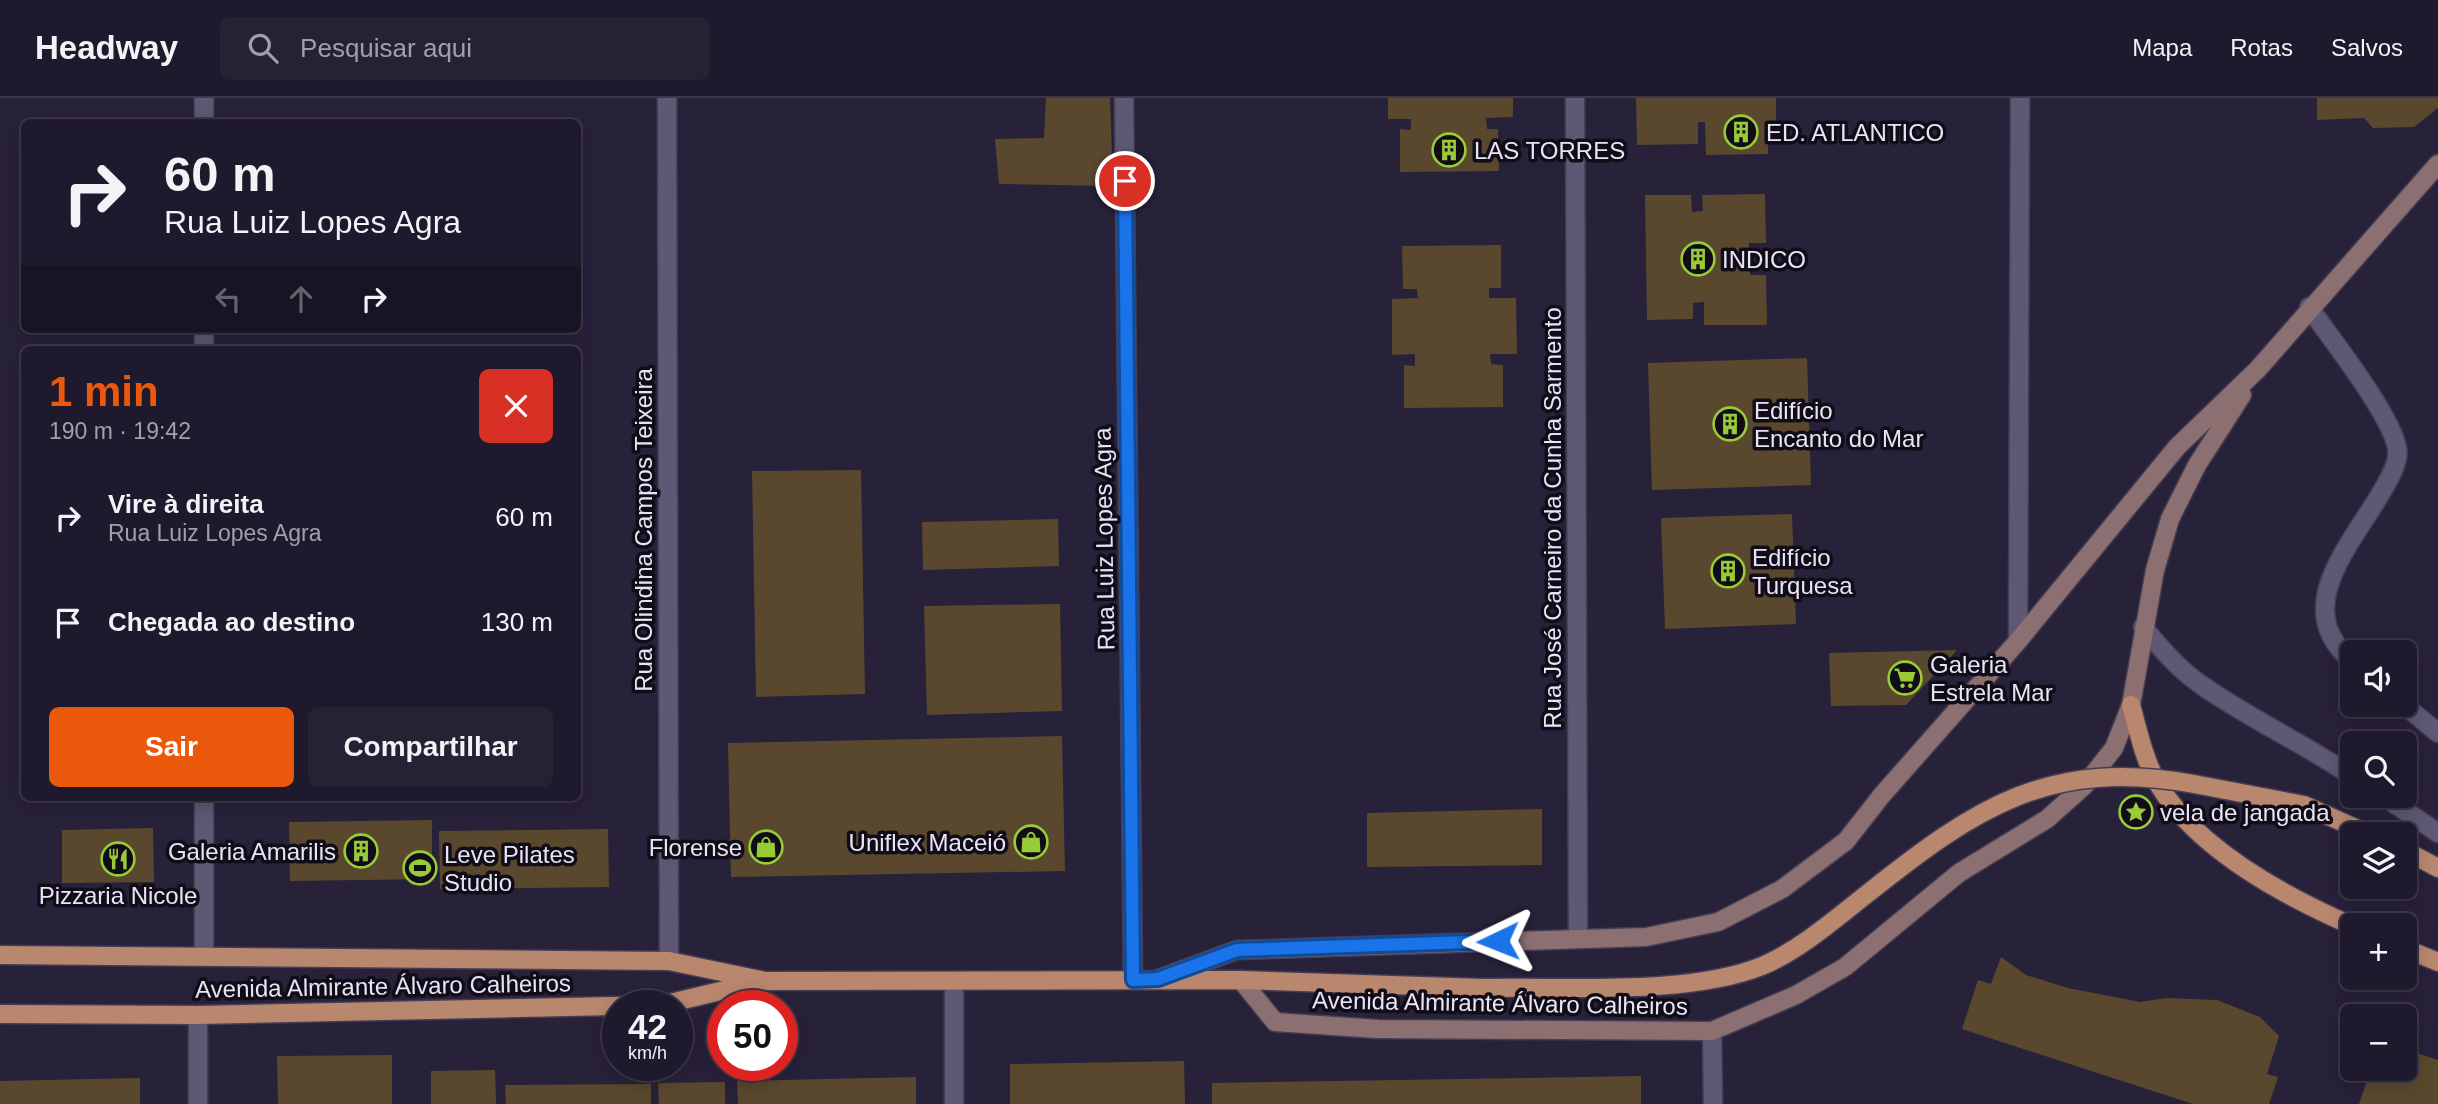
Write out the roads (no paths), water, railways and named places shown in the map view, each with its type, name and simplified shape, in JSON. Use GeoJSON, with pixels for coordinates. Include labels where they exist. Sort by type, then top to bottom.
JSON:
{"type":"FeatureCollection","features":[{"type":"Feature","properties":{"kind":"main road"},"geometry":{"type":"LineString","coordinates":[[1158,979],[1237,950],[1646,937],[1718,922],[1782,889],[1846,841],[1882,795],[2018,641],[2177,447],[2258,369],[2309,307],[2438,164]]}},
{"type":"Feature","properties":{"kind":"main road","name":"Avenida Almirante Álvaro Calheiros"},"geometry":{"type":"LineString","coordinates":[[0,956],[204,955],[669,961],[765,981],[1241,980],[1275,1022],[1378,1029],[1712,1031],[1796,995],[1845,967],[1959,873],[2047,819],[2084,786],[2113,748],[2131,705],[2155,569],[2170,519],[2197,465],[2258,369]]}},
{"type":"Feature","properties":{"kind":"main road"},"geometry":{"type":"LineString","coordinates":[[2131,705],[2155,779],[2193,830],[2231,860],[2340,920]]}},
{"type":"Feature","properties":{"kind":"main road"},"geometry":{"type":"LineString","coordinates":[[1241,980],[1483,988],[1683,984],[1763,965],[1819,931],[1934,840],[1981,812],[2029,790],[2099,776],[2148,776],[2304,805],[2342,822]]}},
{"type":"Feature","properties":{"kind":"main road"},"geometry":{"type":"LineString","coordinates":[[2417,857],[2438,869]]}},
{"type":"Feature","properties":{"kind":"main road"},"geometry":{"type":"LineString","coordinates":[[2417,953],[2438,962]]}},
{"type":"Feature","properties":{"kind":"main road","name":"Avenida Almirante Álvaro Calheiros"},"geometry":{"type":"LineString","coordinates":[[0,1014],[198,1015],[662,1005],[765,981]]}},
{"type":"Feature","properties":{"kind":"street"},"geometry":{"type":"LineString","coordinates":[[204,98],[204,119]]}},
{"type":"Feature","properties":{"kind":"street","name":"Rua Olindina Campos Teixeira"},"geometry":{"type":"LineString","coordinates":[[667,98],[669,961]]}},
{"type":"Feature","properties":{"kind":"street","name":"Rua Luiz Lopes Agra"},"geometry":{"type":"LineString","coordinates":[[1124,98],[1133,980]]}},
{"type":"Feature","properties":{"kind":"street","name":"Rua José Carneiro da Cunha Sarmento"},"geometry":{"type":"LineString","coordinates":[[1575,98],[1578,938]]}},
{"type":"Feature","properties":{"kind":"street"},"geometry":{"type":"LineString","coordinates":[[2018,641],[2020,98]]}},
{"type":"Feature","properties":{"kind":"street"},"geometry":{"type":"LineString","coordinates":[[2309,307],[2388,424],[2398,450],[2390,478],[2331,577],[2322,603],[2326,630],[2340,647]]}},
{"type":"Feature","properties":{"kind":"street"},"geometry":{"type":"LineString","coordinates":[[2143,627],[2171,659],[2200,684],[2340,768]]}},
{"type":"Feature","properties":{"kind":"street"},"geometry":{"type":"LineString","coordinates":[[2417,716],[2438,733]]}},
{"type":"Feature","properties":{"kind":"street"},"geometry":{"type":"LineString","coordinates":[[204,801],[204,955]]}},
{"type":"Feature","properties":{"kind":"street"},"geometry":{"type":"LineString","coordinates":[[2401,808],[2438,833]]}},
{"type":"Feature","properties":{"kind":"street"},"geometry":{"type":"LineString","coordinates":[[954,981],[954,1104]]}},
{"type":"Feature","properties":{"kind":"street"},"geometry":{"type":"LineString","coordinates":[[198,1015],[198,1104]]}},
{"type":"Feature","properties":{"kind":"street"},"geometry":{"type":"LineString","coordinates":[[1712,1031],[1713,1104]]}},
{"type":"Feature","properties":{"kind":"place","name":"ED. ATLANTICO"},"geometry":{"type":"Point","coordinates":[1741,132]}},
{"type":"Feature","properties":{"kind":"place","name":"LAS TORRES"},"geometry":{"type":"Point","coordinates":[1449,150]}},
{"type":"Feature","properties":{"kind":"place","name":"INDICO"},"geometry":{"type":"Point","coordinates":[1698,259]}},
{"type":"Feature","properties":{"kind":"place","name":"Edifício Encanto do Mar"},"geometry":{"type":"Point","coordinates":[1730,424]}},
{"type":"Feature","properties":{"kind":"place","name":"Edifício Turquesa"},"geometry":{"type":"Point","coordinates":[1728,571]}},
{"type":"Feature","properties":{"kind":"place","name":"Galeria Estrela Mar"},"geometry":{"type":"Point","coordinates":[1905,678]}},
{"type":"Feature","properties":{"kind":"place","name":"vela de jangada"},"geometry":{"type":"Point","coordinates":[2136,812]}},
{"type":"Feature","properties":{"kind":"place","name":"Uniflex Maceió"},"geometry":{"type":"Point","coordinates":[1031,842]}},
{"type":"Feature","properties":{"kind":"place","name":"Florense"},"geometry":{"type":"Point","coordinates":[766,847]}},
{"type":"Feature","properties":{"kind":"place","name":"Galeria Amarilis"},"geometry":{"type":"Point","coordinates":[361,851]}},
{"type":"Feature","properties":{"kind":"place","name":"Pizzaria Nicole"},"geometry":{"type":"Point","coordinates":[118,859]}},
{"type":"Feature","properties":{"kind":"place","name":"Leve Pilates Studio"},"geometry":{"type":"Point","coordinates":[420,868]}}]}
